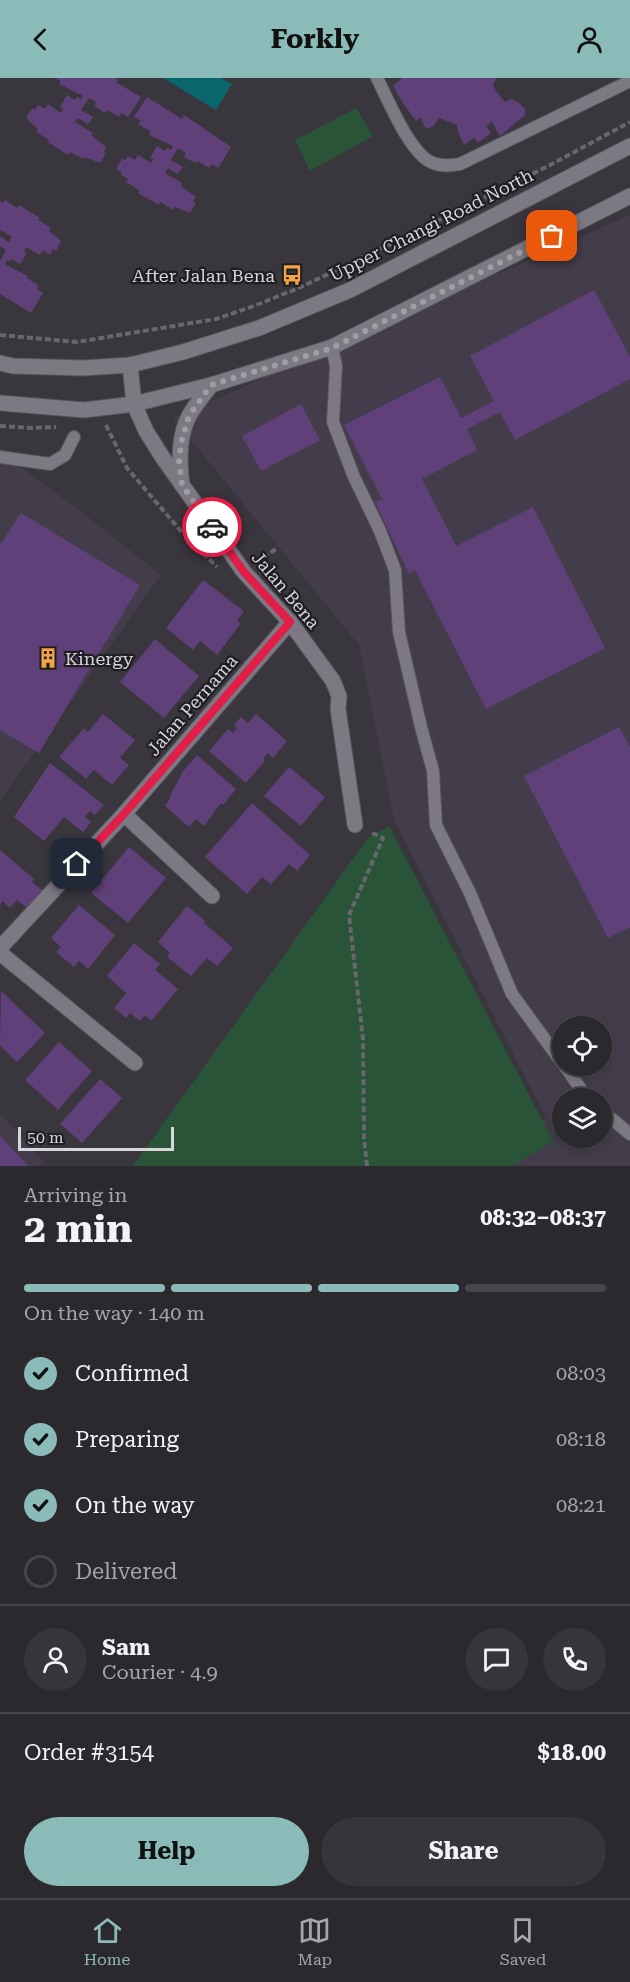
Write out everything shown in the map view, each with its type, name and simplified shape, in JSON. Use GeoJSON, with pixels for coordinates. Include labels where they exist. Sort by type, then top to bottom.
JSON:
{"type":"FeatureCollection","features":[{"type":"Feature","properties":{"kind":"street","name":"Upper Changi Road North"},"geometry":{"type":"LineString","coordinates":[[0,363],[13,366],[83,368],[130,365],[183,352],[259,328],[350,290],[630,146]]}},
{"type":"Feature","properties":{"kind":"street"},"geometry":{"type":"LineString","coordinates":[[0,403],[84,410],[134,404],[211,385],[332,348],[630,196]]}},
{"type":"Feature","properties":{"kind":"street","name":"Jalan Bena"},"geometry":{"type":"LineString","coordinates":[[130,365],[134,404],[162,458],[244,572],[290,622],[333,681],[339,696],[338,709],[355,825]]}},
{"type":"Feature","properties":{"kind":"street"},"geometry":{"type":"LineString","coordinates":[[182,485],[179,462],[186,423],[211,385]]}},
{"type":"Feature","properties":{"kind":"street","name":"Jalan Pernama"},"geometry":{"type":"LineString","coordinates":[[0,948],[124,814],[290,622]]}},
{"type":"Feature","properties":{"kind":"street"},"geometry":{"type":"LineString","coordinates":[[124,814],[212,896]]}},
{"type":"Feature","properties":{"kind":"street"},"geometry":{"type":"LineString","coordinates":[[0,953],[135,1063]]}},
{"type":"Feature","properties":{"kind":"lane"},"geometry":{"type":"LineString","coordinates":[[377,78],[410,142],[430,163],[444,166],[460,164],[630,81]]}},
{"type":"Feature","properties":{"kind":"lane"},"geometry":{"type":"LineString","coordinates":[[332,348],[336,366],[333,422],[354,477],[380,531],[395,570],[399,632],[433,771],[436,825],[470,893],[512,994],[552,1049]]}},
{"type":"Feature","properties":{"kind":"lane"},"geometry":{"type":"LineString","coordinates":[[0,457],[50,464],[65,455],[74,437]]}},
{"type":"Feature","properties":{"kind":"lane"},"geometry":{"type":"LineString","coordinates":[[612,1119],[630,1134]]}},
{"type":"Feature","properties":{"kind":"path"},"geometry":{"type":"LineString","coordinates":[[0,335],[77,342],[216,319],[301,287],[552,164],[630,122]]}},
{"type":"Feature","properties":{"kind":"path"},"geometry":{"type":"LineString","coordinates":[[106,425],[127,468],[180,530],[221,571]]}},
{"type":"Feature","properties":{"kind":"path"},"geometry":{"type":"LineString","coordinates":[[244,572],[277,548]]}},
{"type":"Feature","properties":{"kind":"path"},"geometry":{"type":"LineString","coordinates":[[355,825],[383,838],[349,915],[363,1039],[364,1138],[367,1166]]}},
{"type":"Feature","properties":{"kind":"shaded area"},"geometry":{"type":"Polygon","coordinates":[[[630,215],[630,1166],[473,1166],[546,1118],[394,820],[359,645],[173,418],[630,215]]]}},
{"type":"Feature","properties":{"kind":"shaded area","name":"Kinergy"},"geometry":{"type":"Polygon","coordinates":[[[0,452],[78,509],[161,575],[0,801],[0,452]]]}},
{"type":"Feature","properties":{"kind":"shaded area"},"geometry":{"type":"Polygon","coordinates":[[[0,1113],[47,1166],[0,1166],[0,1113]]]}},
{"type":"Feature","properties":{"kind":"green space"},"geometry":{"type":"Polygon","coordinates":[[[356,108],[373,136],[310,171],[295,140],[356,108]]]}},
{"type":"Feature","properties":{"kind":"green space"},"geometry":{"type":"Polygon","coordinates":[[[389,826],[552,1142],[513,1166],[133,1166],[367,839],[389,826]]]}},
{"type":"Feature","properties":{"kind":"water"},"geometry":{"type":"Polygon","coordinates":[[[163,78],[221,78],[232,84],[216,110],[163,78]]]}},
{"type":"Feature","properties":{"kind":"building"},"geometry":{"type":"Polygon","coordinates":[[[55,78],[115,78],[118,80],[116,82],[141,97],[128,117],[122,113],[119,117],[108,110],[105,113],[94,106],[96,102],[89,98],[81,110],[93,117],[88,124],[78,118],[75,122],[93,133],[91,135],[106,147],[104,152],[106,153],[100,163],[85,157],[83,159],[70,152],[68,155],[36,132],[38,129],[26,118],[32,108],[35,110],[38,105],[45,109],[48,104],[61,113],[63,109],[60,107],[67,95],[75,100],[77,97],[81,99],[83,96],[59,84],[61,81],[55,78]]]}},
{"type":"Feature","properties":{"kind":"building"},"geometry":{"type":"Polygon","coordinates":[[[402,78],[496,78],[493,85],[496,91],[505,102],[510,99],[518,102],[525,109],[525,115],[500,136],[492,122],[486,126],[491,133],[478,143],[474,138],[464,145],[457,125],[439,118],[434,126],[426,129],[420,117],[416,121],[393,86],[402,78]]]}},
{"type":"Feature","properties":{"kind":"building"},"geometry":{"type":"Polygon","coordinates":[[[147,97],[182,119],[184,115],[231,147],[218,168],[212,164],[209,168],[198,161],[195,163],[184,157],[186,153],[178,148],[171,160],[183,167],[178,174],[168,168],[165,173],[182,183],[181,186],[196,197],[193,202],[196,203],[190,213],[175,207],[173,210],[160,202],[159,205],[138,193],[139,190],[126,182],[128,179],[116,169],[122,159],[125,160],[128,156],[135,160],[138,155],[151,163],[153,159],[150,158],[157,146],[165,151],[167,148],[171,150],[173,146],[149,135],[151,132],[138,124],[141,121],[134,117],[147,97]]]}},
{"type":"Feature","properties":{"kind":"building"},"geometry":{"type":"Polygon","coordinates":[[[5,200],[17,208],[19,205],[40,218],[38,220],[51,228],[49,231],[61,241],[56,251],[53,249],[50,255],[43,250],[40,255],[26,247],[24,251],[27,253],[20,264],[12,259],[10,262],[7,260],[5,264],[28,276],[27,278],[39,286],[37,289],[43,293],[31,313],[0,294],[0,261],[6,250],[0,246],[0,236],[9,242],[12,237],[0,230],[0,201],[3,203],[5,200]]]}},
{"type":"Feature","properties":{"kind":"building"},"geometry":{"type":"Polygon","coordinates":[[[594,290],[630,357],[630,379],[515,440],[500,412],[467,429],[477,450],[422,479],[456,546],[533,507],[605,648],[486,709],[415,570],[409,574],[375,502],[382,499],[344,425],[440,377],[461,418],[494,401],[470,356],[594,290]]]}},
{"type":"Feature","properties":{"kind":"building"},"geometry":{"type":"Polygon","coordinates":[[[301,404],[320,440],[261,471],[242,436],[301,404]]]}},
{"type":"Feature","properties":{"kind":"building","name":"Kinergy"},"geometry":{"type":"Polygon","coordinates":[[[21,513],[140,585],[39,753],[0,730],[0,545],[21,513]]]}},
{"type":"Feature","properties":{"kind":"building"},"geometry":{"type":"Polygon","coordinates":[[[203,580],[244,611],[237,621],[241,623],[217,655],[200,641],[193,650],[166,628],[203,580]]]}},
{"type":"Feature","properties":{"kind":"building"},"geometry":{"type":"Polygon","coordinates":[[[155,639],[199,676],[164,718],[120,682],[155,639]]]}},
{"type":"Feature","properties":{"kind":"building"},"geometry":{"type":"Polygon","coordinates":[[[103,714],[135,740],[120,758],[129,765],[112,785],[94,770],[86,779],[59,757],[84,728],[88,732],[103,714]]]}},
{"type":"Feature","properties":{"kind":"building"},"geometry":{"type":"Polygon","coordinates":[[[256,714],[287,741],[273,758],[268,753],[263,759],[265,761],[246,783],[209,751],[228,729],[233,733],[237,728],[234,725],[241,717],[248,723],[256,714]]]}},
{"type":"Feature","properties":{"kind":"building"},"geometry":{"type":"Polygon","coordinates":[[[619,727],[630,747],[630,927],[608,938],[524,776],[619,727]]]}},
{"type":"Feature","properties":{"kind":"building"},"geometry":{"type":"Polygon","coordinates":[[[197,755],[236,789],[223,805],[221,803],[204,826],[196,819],[189,827],[165,806],[183,771],[197,755]]]}},
{"type":"Feature","properties":{"kind":"building"},"geometry":{"type":"Polygon","coordinates":[[[50,763],[104,805],[95,815],[90,811],[85,817],[91,822],[83,832],[64,817],[44,841],[14,817],[50,763]]]}},
{"type":"Feature","properties":{"kind":"building"},"geometry":{"type":"Polygon","coordinates":[[[289,767],[325,797],[301,826],[264,796],[289,767]]]}},
{"type":"Feature","properties":{"kind":"building"},"geometry":{"type":"Polygon","coordinates":[[[252,803],[310,855],[297,871],[289,864],[271,884],[262,877],[247,894],[205,857],[252,803]]]}},
{"type":"Feature","properties":{"kind":"building"},"geometry":{"type":"Polygon","coordinates":[[[129,847],[166,878],[128,923],[91,893],[129,847]]]}},
{"type":"Feature","properties":{"kind":"building"},"geometry":{"type":"Polygon","coordinates":[[[0,850],[34,879],[32,882],[46,893],[31,911],[17,900],[10,908],[3,901],[0,905],[0,850]]]}},
{"type":"Feature","properties":{"kind":"building"},"geometry":{"type":"Polygon","coordinates":[[[79,905],[115,935],[88,969],[79,961],[74,967],[56,952],[61,947],[51,938],[79,905]]]}},
{"type":"Feature","properties":{"kind":"building"},"geometry":{"type":"Polygon","coordinates":[[[187,906],[233,948],[217,966],[207,958],[191,976],[167,957],[170,953],[158,942],[187,906]]]}},
{"type":"Feature","properties":{"kind":"building"},"geometry":{"type":"Polygon","coordinates":[[[134,943],[160,964],[155,970],[178,989],[151,1021],[145,1015],[140,1021],[130,1013],[126,1018],[114,1008],[126,993],[107,976],[134,943]]]}},
{"type":"Feature","properties":{"kind":"building"},"geometry":{"type":"Polygon","coordinates":[[[1,991],[45,1033],[17,1062],[0,1045],[1,991]]]}},
{"type":"Feature","properties":{"kind":"building"},"geometry":{"type":"Polygon","coordinates":[[[59,1042],[92,1071],[58,1110],[25,1080],[59,1042]]]}},
{"type":"Feature","properties":{"kind":"building"},"geometry":{"type":"Polygon","coordinates":[[[100,1079],[122,1098],[82,1143],[60,1124],[100,1079]]]}},
{"type":"Feature","properties":{"kind":"building"},"geometry":{"type":"Polygon","coordinates":[[[0,1136],[28,1166],[0,1166],[0,1136]]]}},
{"type":"Feature","properties":{"kind":"way so far"},"geometry":{"type":"LineString","coordinates":[[212,527],[182,485],[179,462],[186,423],[211,385],[332,348],[552,236]]}},
{"type":"Feature","properties":{"kind":"place","name":"After Jalan Bena"},"geometry":{"type":"Point","coordinates":[292,275]}},
{"type":"Feature","properties":{"kind":"place","name":"Kinergy"},"geometry":{"type":"Point","coordinates":[48,658]}},
{"type":"Feature","properties":{"kind":"route"},"geometry":{"type":"LineString","coordinates":[[77,864],[124,814],[290,622],[244,572],[212,527]]}}]}
